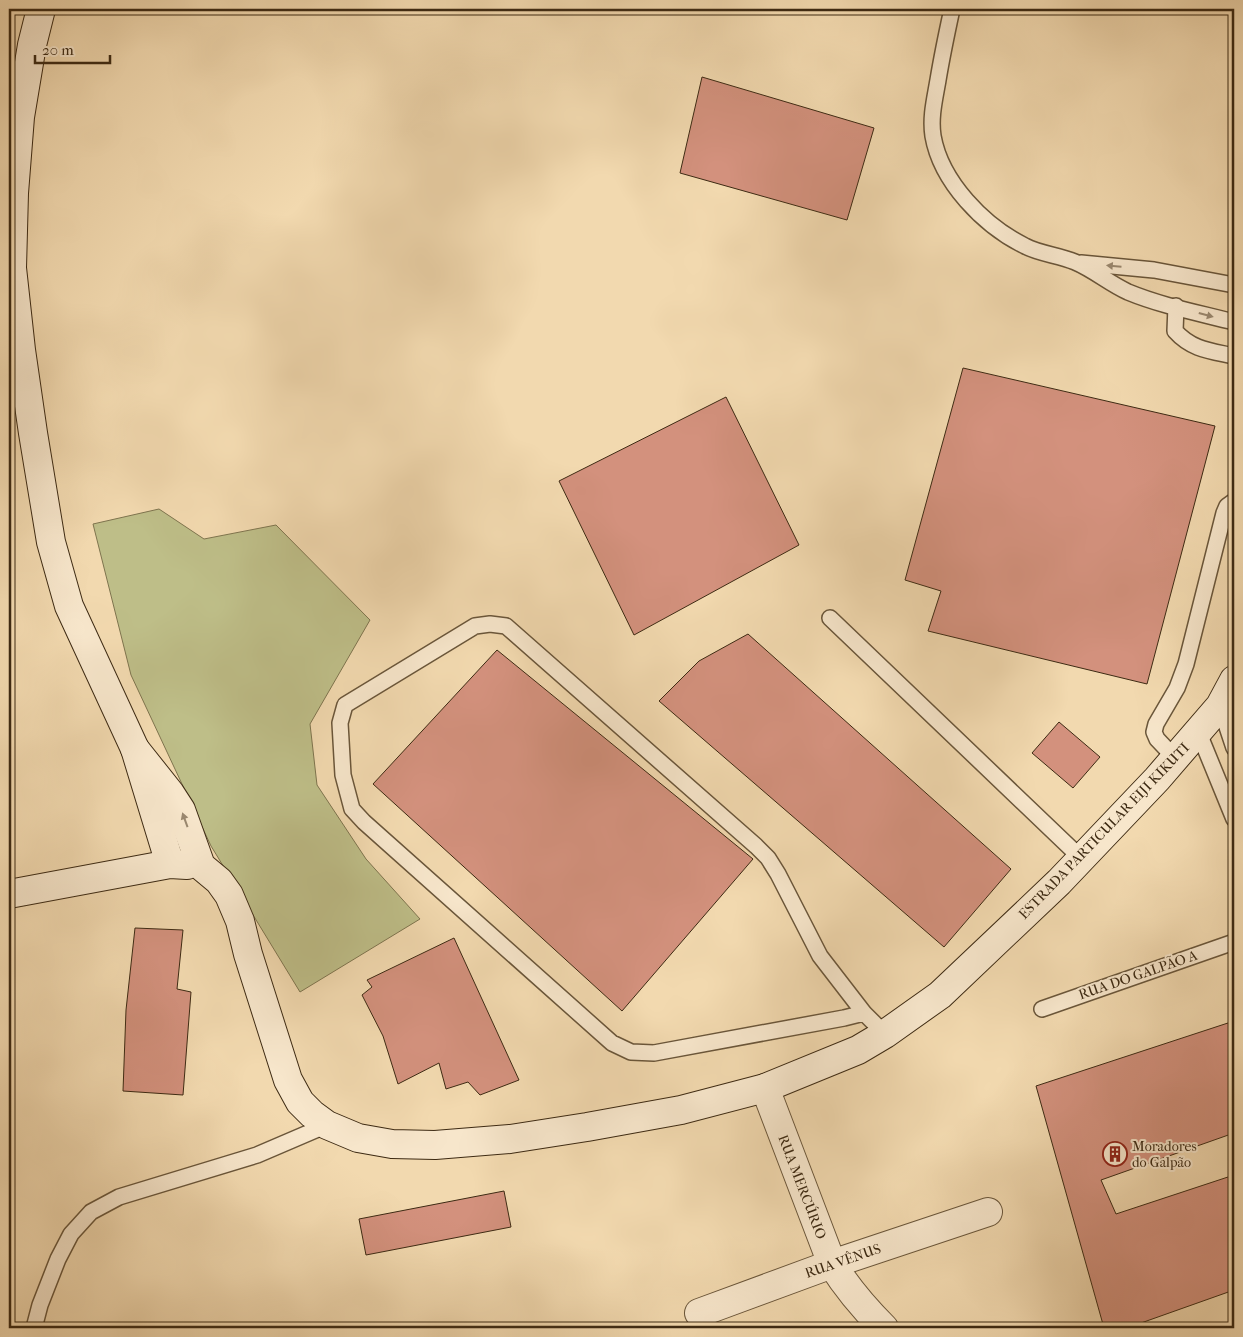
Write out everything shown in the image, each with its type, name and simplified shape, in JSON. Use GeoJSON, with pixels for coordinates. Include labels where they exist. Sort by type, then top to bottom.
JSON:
{"type":"FeatureCollection","features":[{"type":"Feature","properties":{"kind":"street","name":"ESTRADA PARTICULAR EIJI KIKUTI"},"geometry":{"type":"LineString","coordinates":[[41,9],[32,46],[20,117],[14,193],[12,268],[21,350],[51,542],[69,606],[135,749],[170,864]]}},
{"type":"Feature","properties":{"kind":"street","name":"ESTRADA PARTICULAR EIJI KIKUTI"},"geometry":{"type":"LineString","coordinates":[[135,749],[181,810],[201,866],[219,882],[229,896],[240,921],[248,954],[288,1080],[300,1102],[327,1125],[358,1138],[392,1144],[435,1145],[500,1140],[682,1110],[765,1088],[858,1050],[885,1034],[940,994],[1059,882],[1175,758],[1220,706],[1234,680]]}},
{"type":"Feature","properties":{"kind":"street"},"geometry":{"type":"LineString","coordinates":[[9,894],[170,864],[201,866]]}},
{"type":"Feature","properties":{"kind":"street","name":"RUA MERCÚRIO"},"geometry":{"type":"LineString","coordinates":[[765,1088],[832,1264],[844,1284],[884,1328]]}},
{"type":"Feature","properties":{"kind":"street","name":"RUA VÊNUS"},"geometry":{"type":"LineString","coordinates":[[698,1314],[832,1264],[988,1212]]}},
{"type":"Feature","properties":{"kind":"lane"},"geometry":{"type":"LineString","coordinates":[[952,9],[933,107],[932,133],[942,165],[962,195],[983,218],[1001,233],[1026,247],[1075,262],[1140,268],[1234,286]]}},
{"type":"Feature","properties":{"kind":"lane"},"geometry":{"type":"LineString","coordinates":[[1075,262],[1127,291],[1234,322]]}},
{"type":"Feature","properties":{"kind":"lane"},"geometry":{"type":"LineString","coordinates":[[1176,306],[1175,331],[1182,339],[1197,348],[1234,356]]}},
{"type":"Feature","properties":{"kind":"lane"},"geometry":{"type":"LineString","coordinates":[[1175,758],[1157,739],[1154,732],[1156,724],[1177,688],[1186,664],[1224,513],[1227,506],[1234,501]]}},
{"type":"Feature","properties":{"kind":"lane"},"geometry":{"type":"LineString","coordinates":[[830,618],[1082,858]]}},
{"type":"Feature","properties":{"kind":"lane"},"geometry":{"type":"LineString","coordinates":[[864,1013],[654,1053],[631,1052],[612,1043],[364,822],[352,809],[343,775],[340,723],[345,705],[475,626],[490,624],[506,626],[768,858],[820,956],[864,1013],[885,1034]]}},
{"type":"Feature","properties":{"kind":"lane"},"geometry":{"type":"LineString","coordinates":[[1220,706],[1234,748]]}},
{"type":"Feature","properties":{"kind":"lane"},"geometry":{"type":"LineString","coordinates":[[1198,731],[1234,819]]}},
{"type":"Feature","properties":{"kind":"lane","name":"RUA DO GALPÃO A"},"geometry":{"type":"LineString","coordinates":[[1042,1009],[1234,942]]}},
{"type":"Feature","properties":{"kind":"lane"},"geometry":{"type":"LineString","coordinates":[[34,1328],[40,1305],[58,1259],[71,1234],[91,1212],[119,1197],[257,1155],[327,1125]]}},
{"type":"Feature","properties":{"kind":"green space"},"geometry":{"type":"Polygon","coordinates":[[[159,509],[204,539],[276,525],[370,620],[310,724],[317,785],[366,859],[420,919],[300,992],[211,846],[131,675],[93,524],[159,509]]]}},
{"type":"Feature","properties":{"kind":"building"},"geometry":{"type":"Polygon","coordinates":[[[702,77],[874,128],[847,220],[680,173],[702,77]]]}},
{"type":"Feature","properties":{"kind":"building"},"geometry":{"type":"Polygon","coordinates":[[[963,368],[1215,426],[1147,684],[928,631],[941,591],[905,580],[963,368]]]}},
{"type":"Feature","properties":{"kind":"building"},"geometry":{"type":"Polygon","coordinates":[[[726,397],[799,545],[634,635],[559,481],[726,397]]]}},
{"type":"Feature","properties":{"kind":"building"},"geometry":{"type":"Polygon","coordinates":[[[748,634],[1011,869],[944,947],[659,701],[699,661],[748,634]]]}},
{"type":"Feature","properties":{"kind":"building"},"geometry":{"type":"Polygon","coordinates":[[[497,650],[753,859],[622,1011],[373,784],[497,650]]]}},
{"type":"Feature","properties":{"kind":"building"},"geometry":{"type":"Polygon","coordinates":[[[1059,722],[1100,757],[1073,788],[1032,753],[1059,722]]]}},
{"type":"Feature","properties":{"kind":"building"},"geometry":{"type":"Polygon","coordinates":[[[135,928],[183,930],[177,989],[191,992],[183,1095],[123,1091],[126,1010],[135,928]]]}},
{"type":"Feature","properties":{"kind":"building"},"geometry":{"type":"Polygon","coordinates":[[[454,938],[519,1080],[480,1095],[468,1082],[446,1089],[439,1063],[398,1084],[383,1036],[362,995],[372,987],[367,980],[454,938]]]}},
{"type":"Feature","properties":{"kind":"building","name":"Moradores do Galpão"},"geometry":{"type":"Polygon","coordinates":[[[1234,1021],[1234,1133],[1101,1180],[1116,1214],[1234,1175],[1234,1290],[1141,1323],[1143,1328],[1104,1328],[1036,1086],[1234,1021]]]}},
{"type":"Feature","properties":{"kind":"building"},"geometry":{"type":"Polygon","coordinates":[[[504,1191],[511,1227],[366,1255],[359,1219],[504,1191]]]}},
{"type":"Feature","properties":{"kind":"place","name":"Moradores do Galpão"},"geometry":{"type":"Point","coordinates":[1115,1154]}}]}
